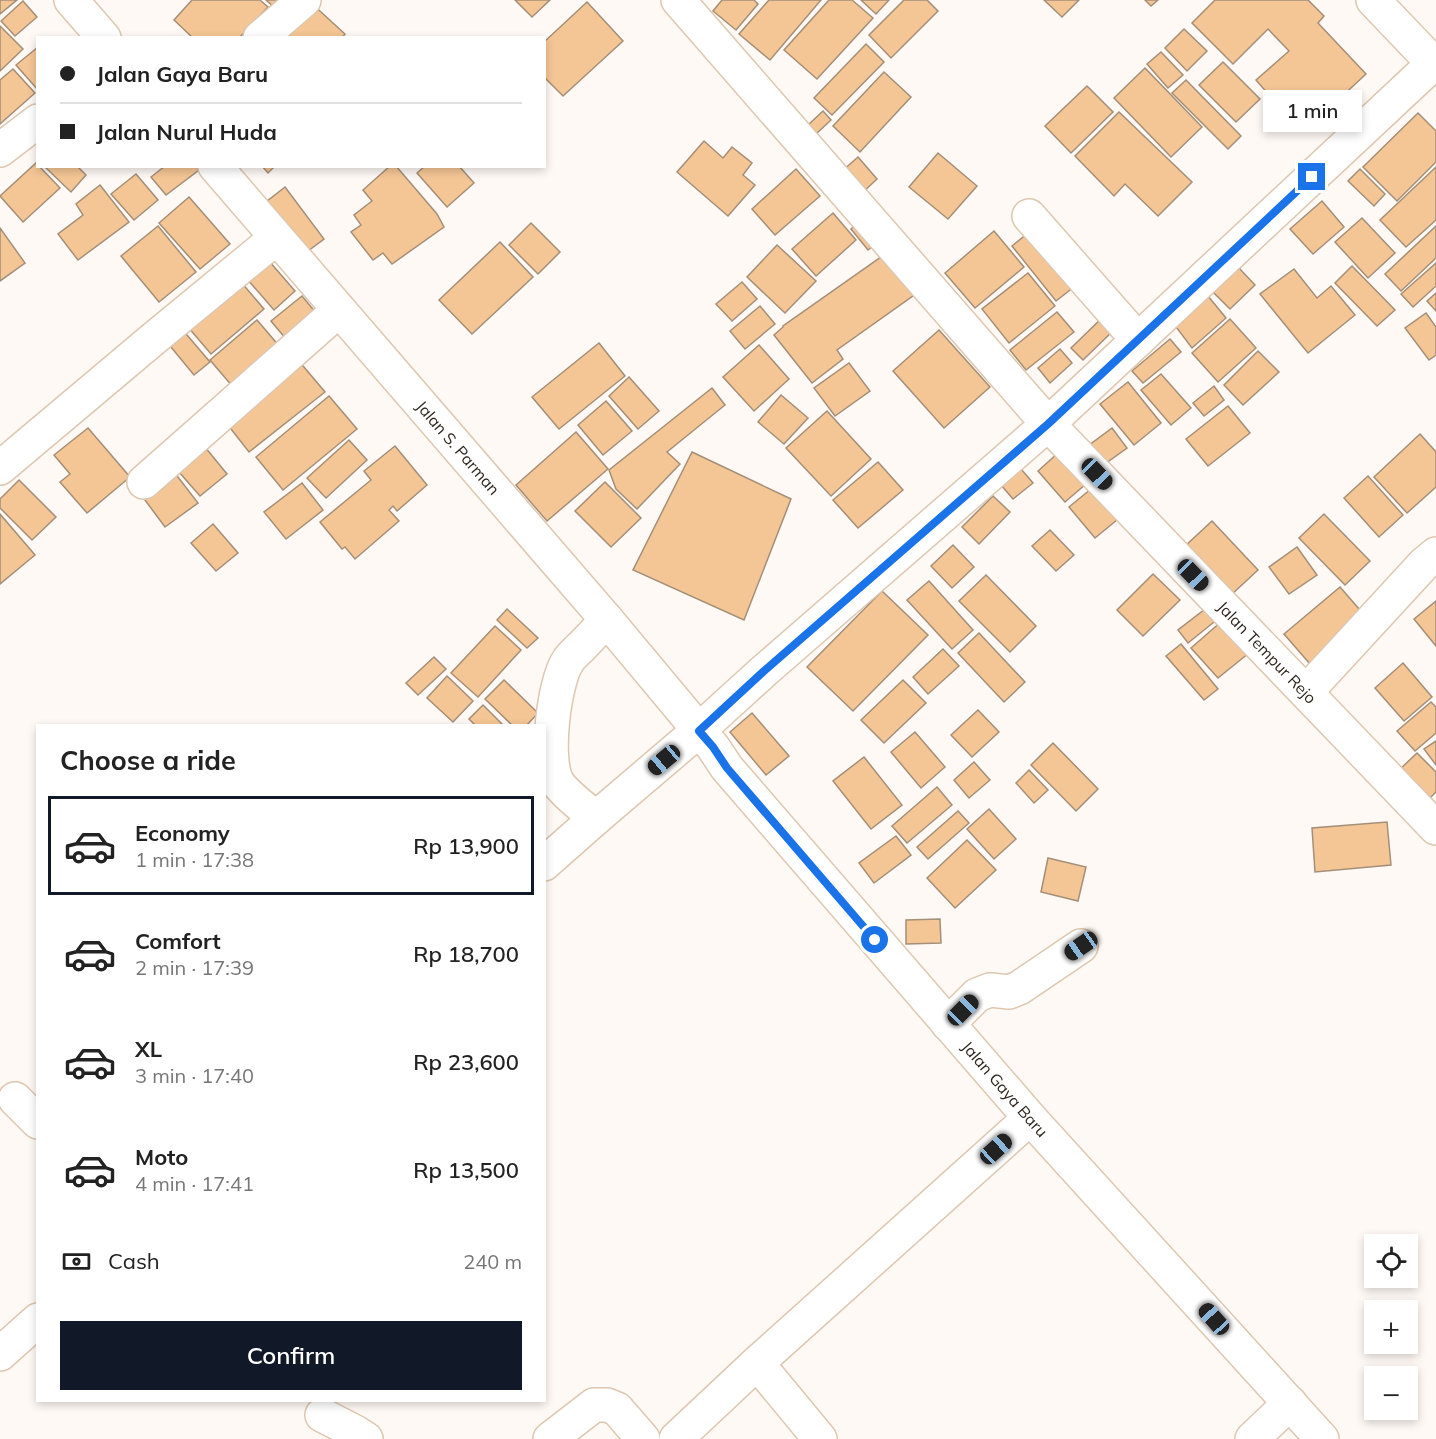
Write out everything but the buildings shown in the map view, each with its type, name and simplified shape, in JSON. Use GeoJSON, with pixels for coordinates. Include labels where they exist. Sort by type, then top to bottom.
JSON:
{"type":"FeatureCollection","features":[{"type":"Feature","properties":{"kind":"street"},"geometry":{"type":"LineString","coordinates":[[71,0],[102,36]]}},
{"type":"Feature","properties":{"kind":"street"},"geometry":{"type":"LineString","coordinates":[[262,36],[304,0]]}},
{"type":"Feature","properties":{"kind":"street","name":"Jalan Tempur Rejo"},"geometry":{"type":"LineString","coordinates":[[678,0],[1048,424],[1436,828]]}},
{"type":"Feature","properties":{"kind":"street"},"geometry":{"type":"LineString","coordinates":[[546,862],[596,818],[713,749],[764,671],[1048,424],[1435,64],[1373,0]]}},
{"type":"Feature","properties":{"kind":"street"},"geometry":{"type":"LineString","coordinates":[[0,150],[36,123]]}},
{"type":"Feature","properties":{"kind":"street","name":"Jalan S. Parman"},"geometry":{"type":"LineString","coordinates":[[217,168],[607,620],[713,749]]}},
{"type":"Feature","properties":{"kind":"street"},"geometry":{"type":"LineString","coordinates":[[1029,216],[1138,340]]}},
{"type":"Feature","properties":{"kind":"street"},"geometry":{"type":"LineString","coordinates":[[0,468],[276,238]]}},
{"type":"Feature","properties":{"kind":"street"},"geometry":{"type":"LineString","coordinates":[[144,482],[339,310]]}},
{"type":"Feature","properties":{"kind":"street"},"geometry":{"type":"LineString","coordinates":[[1306,692],[1424,564],[1436,554]]}},
{"type":"Feature","properties":{"kind":"street"},"geometry":{"type":"LineString","coordinates":[[596,818],[557,782],[552,755],[552,735],[554,704],[568,661],[607,620]]}},
{"type":"Feature","properties":{"kind":"street","name":"Jalan Gaya Baru"},"geometry":{"type":"LineString","coordinates":[[713,749],[1030,1118],[1322,1439]]}},
{"type":"Feature","properties":{"kind":"street"},"geometry":{"type":"LineString","coordinates":[[948,1024],[977,995],[990,990],[1009,992],[1019,988],[1081,946]]}},
{"type":"Feature","properties":{"kind":"street"},"geometry":{"type":"LineString","coordinates":[[15,1099],[36,1120]]}},
{"type":"Feature","properties":{"kind":"street"},"geometry":{"type":"LineString","coordinates":[[676,1439],[757,1363],[1030,1118]]}},
{"type":"Feature","properties":{"kind":"street"},"geometry":{"type":"LineString","coordinates":[[0,1354],[36,1322]]}},
{"type":"Feature","properties":{"kind":"street"},"geometry":{"type":"LineString","coordinates":[[757,1363],[820,1439]]}},
{"type":"Feature","properties":{"kind":"street"},"geometry":{"type":"LineString","coordinates":[[1252,1439],[1290,1403]]}},
{"type":"Feature","properties":{"kind":"street"},"geometry":{"type":"LineString","coordinates":[[550,1439],[594,1406],[607,1405],[617,1409],[643,1439]]}},
{"type":"Feature","properties":{"kind":"street"},"geometry":{"type":"LineString","coordinates":[[322,1416],[366,1439]]}},
{"type":"Feature","properties":{"kind":"route"},"geometry":{"type":"LineString","coordinates":[[875,940],[727,768],[699,731],[764,671],[1048,424],[1312,177]]}}]}
